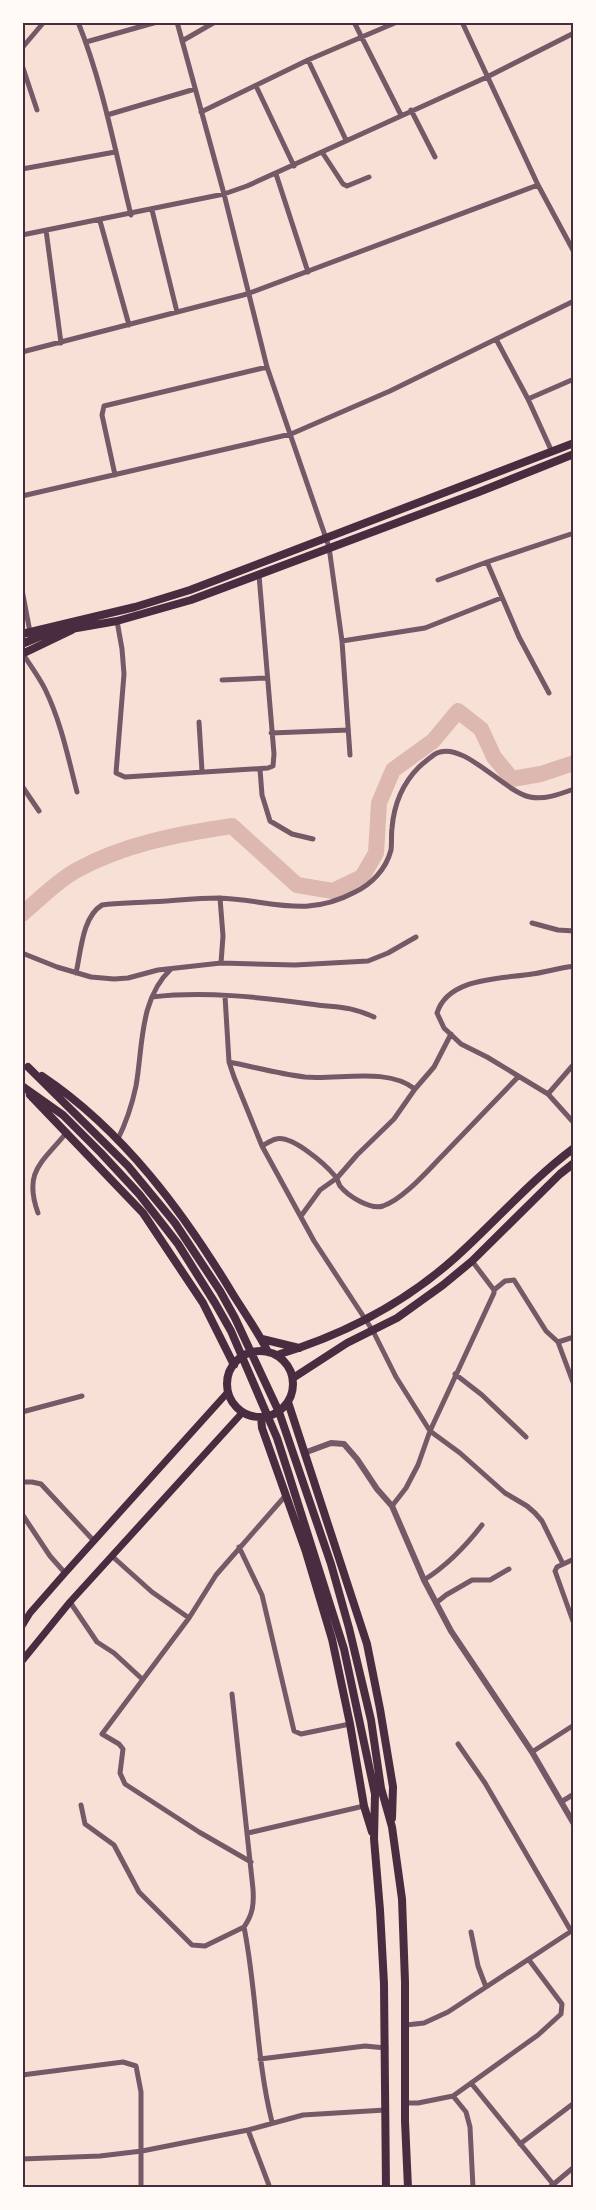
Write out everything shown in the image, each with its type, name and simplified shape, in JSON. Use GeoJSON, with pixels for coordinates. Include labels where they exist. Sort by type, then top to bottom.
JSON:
{"type":"FeatureCollection","features":[{"type":"Feature","properties":{"kind":"main road"},"geometry":{"type":"LineString","coordinates":[[26,633],[165,598],[574,443]]}},
{"type":"Feature","properties":{"kind":"main road"},"geometry":{"type":"LineString","coordinates":[[22,644],[31,639],[61,630],[117,621],[156,611],[259,575],[574,454]]}},
{"type":"Feature","properties":{"kind":"main road"},"geometry":{"type":"LineString","coordinates":[[22,654],[67,634],[74,628]]}},
{"type":"Feature","properties":{"kind":"main road"},"geometry":{"type":"LineString","coordinates":[[25,1064],[73,1097],[155,1182],[180,1212],[208,1252],[262,1339],[268,1352]]}},
{"type":"Feature","properties":{"kind":"main road"},"geometry":{"type":"LineString","coordinates":[[25,1064],[109,1146],[159,1203],[211,1276],[247,1340],[279,1412],[331,1564],[349,1628],[371,1720],[382,1788],[392,1827],[402,1899],[408,2188]]}},
{"type":"Feature","properties":{"kind":"main road"},"geometry":{"type":"LineString","coordinates":[[22,1086],[143,1213],[203,1302],[234,1365]]}},
{"type":"Feature","properties":{"kind":"main road"},"geometry":{"type":"LineString","coordinates":[[22,1086],[63,1115],[139,1194],[195,1270],[234,1339],[280,1447],[344,1650],[375,1794],[374,1839],[380,1910],[386,2048],[386,2188]]}},
{"type":"Feature","properties":{"kind":"main road"},"geometry":{"type":"LineString","coordinates":[[277,1355],[320,1342],[384,1310],[429,1279],[456,1257],[548,1168],[574,1148]]}},
{"type":"Feature","properties":{"kind":"main road"},"geometry":{"type":"LineString","coordinates":[[293,1378],[347,1344],[397,1318],[472,1261],[560,1174],[574,1164]]}},
{"type":"Feature","properties":{"kind":"main road"},"geometry":{"type":"LineString","coordinates":[[262,1339],[301,1348]]}},
{"type":"Feature","properties":{"kind":"main road"},"geometry":{"type":"LineString","coordinates":[[249,1352],[268,1352],[284,1359],[293,1378],[293,1389],[285,1405],[264,1417],[242,1413],[234,1405],[228,1392],[229,1377],[234,1365],[249,1352]]}},
{"type":"Feature","properties":{"kind":"main road"},"geometry":{"type":"LineString","coordinates":[[306,1369],[299,1379],[292,1406],[293,1417],[367,1644],[393,1787],[392,1827]]}},
{"type":"Feature","properties":{"kind":"main road"},"geometry":{"type":"LineString","coordinates":[[22,1626],[30,1613],[65,1573],[228,1392]]}},
{"type":"Feature","properties":{"kind":"main road"},"geometry":{"type":"LineString","coordinates":[[285,1405],[293,1417]]}},
{"type":"Feature","properties":{"kind":"main road"},"geometry":{"type":"LineString","coordinates":[[22,1661],[70,1602],[113,1557],[242,1413]]}},
{"type":"Feature","properties":{"kind":"main road"},"geometry":{"type":"LineString","coordinates":[[264,1417],[262,1428],[320,1596],[350,1724],[364,1806],[374,1839]]}},
{"type":"Feature","properties":{"kind":"street"},"geometry":{"type":"LineString","coordinates":[[22,48],[44,22]]}},
{"type":"Feature","properties":{"kind":"street"},"geometry":{"type":"LineString","coordinates":[[78,22],[86,42],[107,115],[131,215]]}},
{"type":"Feature","properties":{"kind":"street"},"geometry":{"type":"LineString","coordinates":[[86,42],[157,22]]}},
{"type":"Feature","properties":{"kind":"street"},"geometry":{"type":"LineString","coordinates":[[177,22],[224,194],[247,294],[267,367],[329,547],[342,641],[350,755]]}},
{"type":"Feature","properties":{"kind":"street"},"geometry":{"type":"LineString","coordinates":[[182,41],[215,22]]}},
{"type":"Feature","properties":{"kind":"street"},"geometry":{"type":"LineString","coordinates":[[354,22],[401,115]]}},
{"type":"Feature","properties":{"kind":"street"},"geometry":{"type":"LineString","coordinates":[[201,112],[308,60],[397,22]]}},
{"type":"Feature","properties":{"kind":"street"},"geometry":{"type":"LineString","coordinates":[[462,22],[538,185],[574,252]]}},
{"type":"Feature","properties":{"kind":"street"},"geometry":{"type":"LineString","coordinates":[[22,235],[131,215],[224,194],[294,166],[411,110],[487,77],[574,33]]}},
{"type":"Feature","properties":{"kind":"street"},"geometry":{"type":"LineString","coordinates":[[308,60],[346,140]]}},
{"type":"Feature","properties":{"kind":"street"},"geometry":{"type":"LineString","coordinates":[[22,65],[37,110]]}},
{"type":"Feature","properties":{"kind":"street"},"geometry":{"type":"LineString","coordinates":[[256,86],[294,166]]}},
{"type":"Feature","properties":{"kind":"street"},"geometry":{"type":"LineString","coordinates":[[107,115],[195,89]]}},
{"type":"Feature","properties":{"kind":"street"},"geometry":{"type":"LineString","coordinates":[[411,110],[435,157]]}},
{"type":"Feature","properties":{"kind":"street"},"geometry":{"type":"LineString","coordinates":[[22,169],[115,152]]}},
{"type":"Feature","properties":{"kind":"street"},"geometry":{"type":"LineString","coordinates":[[322,152],[343,184],[347,186],[369,177]]}},
{"type":"Feature","properties":{"kind":"street"},"geometry":{"type":"LineString","coordinates":[[276,174],[308,272]]}},
{"type":"Feature","properties":{"kind":"street"},"geometry":{"type":"LineString","coordinates":[[22,352],[129,326],[247,294],[538,185]]}},
{"type":"Feature","properties":{"kind":"street"},"geometry":{"type":"LineString","coordinates":[[152,210],[178,312]]}},
{"type":"Feature","properties":{"kind":"street"},"geometry":{"type":"LineString","coordinates":[[100,221],[129,326]]}},
{"type":"Feature","properties":{"kind":"street"},"geometry":{"type":"LineString","coordinates":[[46,230],[61,343]]}},
{"type":"Feature","properties":{"kind":"street"},"geometry":{"type":"LineString","coordinates":[[22,496],[291,434],[390,391],[574,301]]}},
{"type":"Feature","properties":{"kind":"street"},"geometry":{"type":"LineString","coordinates":[[496,339],[528,399],[552,452]]}},
{"type":"Feature","properties":{"kind":"street"},"geometry":{"type":"LineString","coordinates":[[115,476],[102,416],[104,406],[267,367]]}},
{"type":"Feature","properties":{"kind":"street"},"geometry":{"type":"LineString","coordinates":[[528,399],[574,379]]}},
{"type":"Feature","properties":{"kind":"street"},"geometry":{"type":"LineString","coordinates":[[438,580],[574,534]]}},
{"type":"Feature","properties":{"kind":"street"},"geometry":{"type":"LineString","coordinates":[[487,562],[502,598],[549,693]]}},
{"type":"Feature","properties":{"kind":"street"},"geometry":{"type":"LineString","coordinates":[[117,621],[124,674],[116,773],[125,777],[273,766],[259,575]]}},
{"type":"Feature","properties":{"kind":"street"},"geometry":{"type":"LineString","coordinates":[[22,590],[26,633]]}},
{"type":"Feature","properties":{"kind":"street"},"geometry":{"type":"LineString","coordinates":[[342,641],[425,628],[502,598]]}},
{"type":"Feature","properties":{"kind":"street"},"geometry":{"type":"LineString","coordinates":[[22,654],[45,688],[52,704],[62,731],[77,792]]}},
{"type":"Feature","properties":{"kind":"street"},"geometry":{"type":"LineString","coordinates":[[222,680],[266,678]]}},
{"type":"Feature","properties":{"kind":"street"},"geometry":{"type":"LineString","coordinates":[[199,722],[202,771]]}},
{"type":"Feature","properties":{"kind":"street"},"geometry":{"type":"LineString","coordinates":[[271,733],[348,730]]}},
{"type":"Feature","properties":{"kind":"street"},"geometry":{"type":"LineString","coordinates":[[76,973],[89,921],[93,912],[102,905],[220,898],[295,907],[317,906],[332,903],[365,887],[384,867],[388,859],[394,812],[404,786],[412,775],[437,753],[449,751],[461,755],[515,790],[528,796],[549,797],[574,789]]}},
{"type":"Feature","properties":{"kind":"street"},"geometry":{"type":"LineString","coordinates":[[260,768],[262,795],[270,821],[292,834],[313,839]]}},
{"type":"Feature","properties":{"kind":"street"},"geometry":{"type":"LineString","coordinates":[[22,786],[39,811]]}},
{"type":"Feature","properties":{"kind":"street"},"geometry":{"type":"LineString","coordinates":[[220,898],[223,936],[221,963]]}},
{"type":"Feature","properties":{"kind":"street"},"geometry":{"type":"LineString","coordinates":[[532,923],[558,930],[574,930]]}},
{"type":"Feature","properties":{"kind":"street"},"geometry":{"type":"LineString","coordinates":[[22,952],[76,973],[91,977],[114,979],[221,963],[295,965],[368,961],[388,953],[416,937]]}},
{"type":"Feature","properties":{"kind":"street"},"geometry":{"type":"LineString","coordinates":[[574,966],[490,980],[460,988],[445,997],[437,1013],[444,1028],[461,1044],[488,1057],[548,1094],[574,1123]]}},
{"type":"Feature","properties":{"kind":"street"},"geometry":{"type":"LineString","coordinates":[[117,1141],[129,1116],[136,1084],[140,1039],[152,997],[160,981],[171,969]]}},
{"type":"Feature","properties":{"kind":"street"},"geometry":{"type":"LineString","coordinates":[[152,997],[178,995],[254,997],[313,1005],[348,1007],[374,1017]]}},
{"type":"Feature","properties":{"kind":"street"},"geometry":{"type":"LineString","coordinates":[[225,996],[229,1062],[262,1146],[314,1241],[373,1331],[396,1377],[430,1431],[460,1453],[505,1493],[535,1513],[542,1521],[563,1564]]}},
{"type":"Feature","properties":{"kind":"street"},"geometry":{"type":"LineString","coordinates":[[301,1216],[320,1190],[337,1178],[357,1155],[394,1119],[415,1089],[434,1067],[451,1034]]}},
{"type":"Feature","properties":{"kind":"street"},"geometry":{"type":"LineString","coordinates":[[229,1062],[304,1077],[368,1076],[393,1079],[408,1084],[415,1089]]}},
{"type":"Feature","properties":{"kind":"street"},"geometry":{"type":"LineString","coordinates":[[548,1094],[574,1064]]}},
{"type":"Feature","properties":{"kind":"street"},"geometry":{"type":"LineString","coordinates":[[262,1146],[275,1138],[285,1138],[297,1144],[337,1178],[344,1190],[366,1204],[378,1207],[386,1205],[412,1186],[518,1077]]}},
{"type":"Feature","properties":{"kind":"street"},"geometry":{"type":"LineString","coordinates":[[38,1213],[31,1188],[33,1177],[40,1164],[67,1132]]}},
{"type":"Feature","properties":{"kind":"street"},"geometry":{"type":"LineString","coordinates":[[472,1261],[494,1290]]}},
{"type":"Feature","properties":{"kind":"street"},"geometry":{"type":"LineString","coordinates":[[392,1506],[406,1488],[418,1465],[430,1431],[494,1290],[505,1281],[514,1280],[546,1331],[558,1342],[574,1385]]}},
{"type":"Feature","properties":{"kind":"street"},"geometry":{"type":"LineString","coordinates":[[558,1342],[574,1337]]}},
{"type":"Feature","properties":{"kind":"street"},"geometry":{"type":"LineString","coordinates":[[455,1374],[482,1395],[526,1437]]}},
{"type":"Feature","properties":{"kind":"street"},"geometry":{"type":"LineString","coordinates":[[22,1412],[82,1396]]}},
{"type":"Feature","properties":{"kind":"street"},"geometry":{"type":"LineString","coordinates":[[304,1452],[331,1443],[347,1446],[358,1459],[377,1489],[392,1506],[424,1580],[462,1649],[532,1752],[574,1824]]}},
{"type":"Feature","properties":{"kind":"street"},"geometry":{"type":"LineString","coordinates":[[22,1482],[41,1484],[94,1541]]}},
{"type":"Feature","properties":{"kind":"street"},"geometry":{"type":"LineString","coordinates":[[251,1862],[147,1800],[125,1784],[121,1780],[120,1769],[123,1749],[102,1734],[188,1618],[216,1575],[286,1495]]}},
{"type":"Feature","properties":{"kind":"street"},"geometry":{"type":"LineString","coordinates":[[22,1514],[50,1556],[65,1573]]}},
{"type":"Feature","properties":{"kind":"street"},"geometry":{"type":"LineString","coordinates":[[424,1580],[442,1569],[457,1555],[482,1525]]}},
{"type":"Feature","properties":{"kind":"street"},"geometry":{"type":"LineString","coordinates":[[240,1547],[262,1595],[294,1731],[301,1734],[350,1724]]}},
{"type":"Feature","properties":{"kind":"street"},"geometry":{"type":"LineString","coordinates":[[113,1557],[152,1592],[188,1618]]}},
{"type":"Feature","properties":{"kind":"street"},"geometry":{"type":"LineString","coordinates":[[574,1559],[558,1567],[555,1574],[574,1624]]}},
{"type":"Feature","properties":{"kind":"street"},"geometry":{"type":"LineString","coordinates":[[436,1603],[472,1580],[490,1580],[509,1569]]}},
{"type":"Feature","properties":{"kind":"street"},"geometry":{"type":"LineString","coordinates":[[70,1602],[97,1642],[114,1653],[142,1678]]}},
{"type":"Feature","properties":{"kind":"street"},"geometry":{"type":"LineString","coordinates":[[81,1805],[85,1824],[114,1844],[140,1892],[192,1945],[205,1946],[244,1927],[252,1914],[254,1906],[248,1833],[232,1694]]}},
{"type":"Feature","properties":{"kind":"street"},"geometry":{"type":"LineString","coordinates":[[532,1752],[574,1726]]}},
{"type":"Feature","properties":{"kind":"street"},"geometry":{"type":"LineString","coordinates":[[406,2025],[424,2023],[440,2016],[529,1960],[572,1930],[485,1783],[458,1744]]}},
{"type":"Feature","properties":{"kind":"street"},"geometry":{"type":"LineString","coordinates":[[561,1802],[574,1794]]}},
{"type":"Feature","properties":{"kind":"street"},"geometry":{"type":"LineString","coordinates":[[248,1833],[364,1806]]}},
{"type":"Feature","properties":{"kind":"street"},"geometry":{"type":"LineString","coordinates":[[244,1927],[251,1958],[263,2086],[272,2122]]}},
{"type":"Feature","properties":{"kind":"street"},"geometry":{"type":"LineString","coordinates":[[471,1932],[478,1966],[486,1987]]}},
{"type":"Feature","properties":{"kind":"street"},"geometry":{"type":"LineString","coordinates":[[405,2103],[418,2103],[452,2096],[538,2036],[561,2014],[562,2004],[529,1960]]}},
{"type":"Feature","properties":{"kind":"street"},"geometry":{"type":"LineString","coordinates":[[260,2059],[365,2046],[386,2048]]}},
{"type":"Feature","properties":{"kind":"street"},"geometry":{"type":"LineString","coordinates":[[22,2075],[101,2064],[130,2063],[136,2066],[140,2078],[141,2188]]}},
{"type":"Feature","properties":{"kind":"street"},"geometry":{"type":"LineString","coordinates":[[471,2083],[551,2186],[574,2167]]}},
{"type":"Feature","properties":{"kind":"street"},"geometry":{"type":"LineString","coordinates":[[452,2096],[466,2112],[470,2127],[473,2188]]}},
{"type":"Feature","properties":{"kind":"street"},"geometry":{"type":"LineString","coordinates":[[520,2144],[574,2103]]}},
{"type":"Feature","properties":{"kind":"street"},"geometry":{"type":"LineString","coordinates":[[22,2159],[100,2156],[142,2151],[248,2130],[303,2115],[385,2110]]}},
{"type":"Feature","properties":{"kind":"street"},"geometry":{"type":"LineString","coordinates":[[248,2130],[270,2188]]}},
{"type":"Feature","properties":{"kind":"waterway"},"geometry":{"type":"LineString","coordinates":[[22,914],[63,879],[77,870],[114,853],[152,841],[232,826],[297,885],[333,891],[362,877],[376,853],[379,803],[393,770],[433,741],[458,711],[481,729],[494,757],[512,779],[541,774],[574,763]]}}]}
